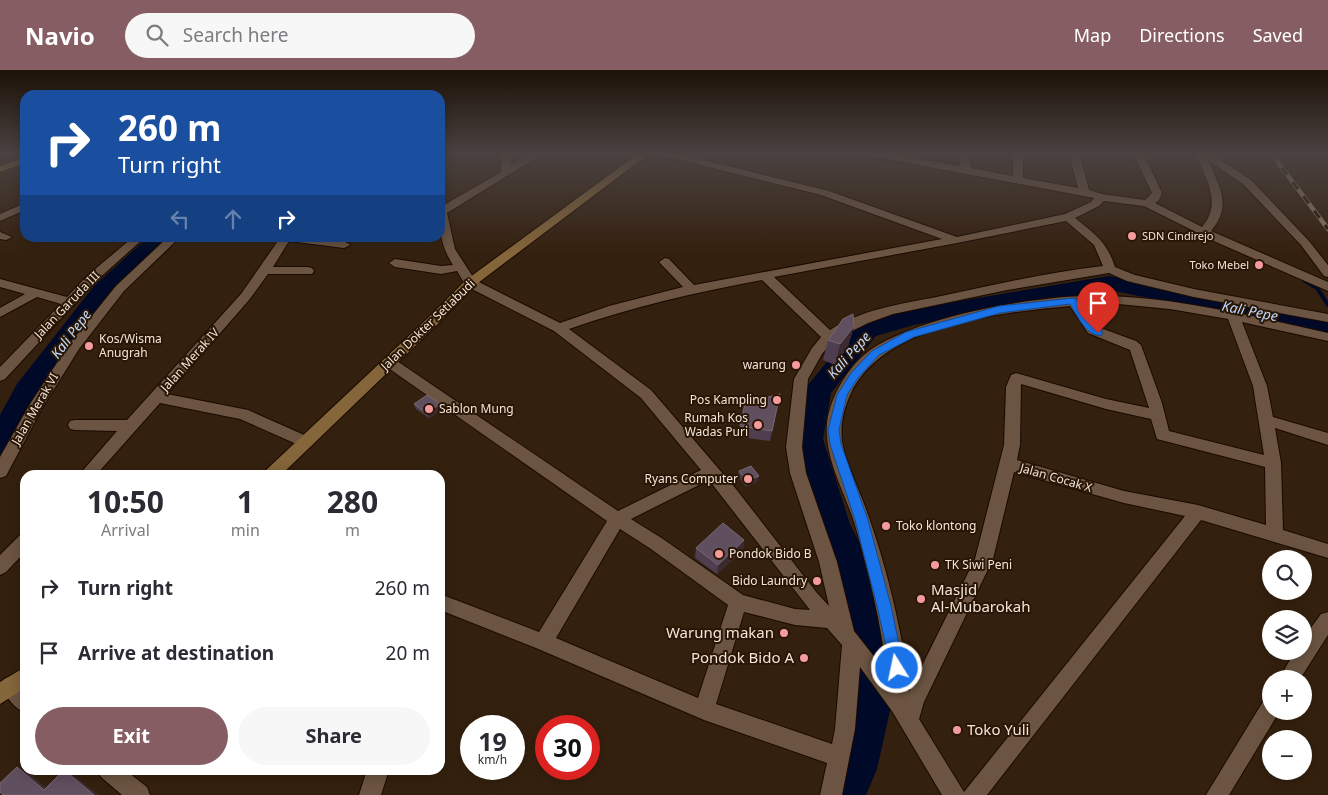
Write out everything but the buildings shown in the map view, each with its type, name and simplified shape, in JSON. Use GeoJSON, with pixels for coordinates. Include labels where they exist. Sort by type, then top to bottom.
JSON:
{"type":"FeatureCollection","features":[{"type":"Feature","properties":{"kind":"street"},"geometry":{"type":"LineString","coordinates":[[445,207],[481,187]]}},
{"type":"Feature","properties":{"kind":"street","name":"Jalan Dokter Setiabudi"},"geometry":{"type":"LineString","coordinates":[[276,470],[470,283],[599,187]]}},
{"type":"Feature","properties":{"kind":"street"},"geometry":{"type":"LineString","coordinates":[[800,187],[825,193],[957,240]]}},
{"type":"Feature","properties":{"kind":"street"},"geometry":{"type":"LineString","coordinates":[[1056,187],[1101,197],[1147,203],[1204,232],[1328,287]]}},
{"type":"Feature","properties":{"kind":"street"},"geometry":{"type":"LineString","coordinates":[[1083,187],[1084,192]]}},
{"type":"Feature","properties":{"kind":"street"},"geometry":{"type":"LineString","coordinates":[[1147,203],[1155,198],[1157,193],[1154,187]]}},
{"type":"Feature","properties":{"kind":"street"},"geometry":{"type":"LineString","coordinates":[[1204,232],[1213,224],[1219,209],[1213,187]]}},
{"type":"Feature","properties":{"kind":"street"},"geometry":{"type":"LineString","coordinates":[[1252,187],[1305,243],[1328,273]]}},
{"type":"Feature","properties":{"kind":"street"},"geometry":{"type":"LineString","coordinates":[[559,328],[614,309],[691,289],[1068,218],[1094,204],[1101,197]]}},
{"type":"Feature","properties":{"kind":"street"},"geometry":{"type":"LineString","coordinates":[[0,218],[20,208]]}},
{"type":"Feature","properties":{"kind":"street"},"geometry":{"type":"LineString","coordinates":[[1068,218],[1099,243],[1105,253],[1110,269]]}},
{"type":"Feature","properties":{"kind":"street"},"geometry":{"type":"LineString","coordinates":[[445,227],[450,249],[470,283],[543,318],[559,328],[646,394],[712,472],[829,620],[852,643],[899,706],[954,795]]}},
{"type":"Feature","properties":{"kind":"street","name":"Jalan Garuda III"},"geometry":{"type":"LineString","coordinates":[[0,376],[91,279],[133,242]]}},
{"type":"Feature","properties":{"kind":"street","name":"Jalan Merak VI"},"geometry":{"type":"LineString","coordinates":[[0,472],[27,420],[64,360],[120,288],[153,254],[168,242]]}},
{"type":"Feature","properties":{"kind":"street","name":"Jalan Merak IV"},"geometry":{"type":"LineString","coordinates":[[91,470],[230,315],[265,270],[282,242]]}},
{"type":"Feature","properties":{"kind":"street"},"geometry":{"type":"LineString","coordinates":[[321,242],[344,245]]}},
{"type":"Feature","properties":{"kind":"street"},"geometry":{"type":"LineString","coordinates":[[665,262],[691,289]]}},
{"type":"Feature","properties":{"kind":"street"},"geometry":{"type":"LineString","coordinates":[[395,263],[441,270],[460,267]]}},
{"type":"Feature","properties":{"kind":"street"},"geometry":{"type":"LineString","coordinates":[[831,795],[845,729],[852,643],[828,562],[798,473],[794,447],[802,389],[801,379],[817,351],[829,337],[863,320],[919,304],[1084,272],[1110,269],[1131,278],[1194,293],[1328,318]]}},
{"type":"Feature","properties":{"kind":"street"},"geometry":{"type":"LineString","coordinates":[[265,270],[308,271]]}},
{"type":"Feature","properties":{"kind":"street"},"geometry":{"type":"LineString","coordinates":[[764,275],[829,337]]}},
{"type":"Feature","properties":{"kind":"street"},"geometry":{"type":"LineString","coordinates":[[0,283],[69,302]]}},
{"type":"Feature","properties":{"kind":"street"},"geometry":{"type":"LineString","coordinates":[[0,313],[35,293]]}},
{"type":"Feature","properties":{"kind":"street"},"geometry":{"type":"LineString","coordinates":[[899,706],[899,684],[884,606],[862,520],[833,430],[842,395],[855,376],[876,353],[910,334],[999,310],[1090,299],[1141,302],[1328,337]]}},
{"type":"Feature","properties":{"kind":"street"},"geometry":{"type":"LineString","coordinates":[[1073,301],[1094,330],[1131,344],[1136,348],[1158,416],[1162,435],[1273,463]]}},
{"type":"Feature","properties":{"kind":"street"},"geometry":{"type":"LineString","coordinates":[[1234,318],[1256,373],[1273,463],[1276,536]]}},
{"type":"Feature","properties":{"kind":"street"},"geometry":{"type":"LineString","coordinates":[[389,362],[617,519],[657,544],[738,602],[796,618],[829,620]]}},
{"type":"Feature","properties":{"kind":"street"},"geometry":{"type":"LineString","coordinates":[[1008,464],[1014,416],[1014,387],[1016,378],[1106,404],[1158,416]]}},
{"type":"Feature","properties":{"kind":"street"},"geometry":{"type":"LineString","coordinates":[[157,397],[243,414],[306,442]]}},
{"type":"Feature","properties":{"kind":"street"},"geometry":{"type":"LineString","coordinates":[[1265,420],[1328,439]]}},
{"type":"Feature","properties":{"kind":"street"},"geometry":{"type":"LineString","coordinates":[[75,425],[130,426]]}},
{"type":"Feature","properties":{"kind":"street","name":"Jalan Cocak X"},"geometry":{"type":"LineString","coordinates":[[899,706],[915,700],[984,559],[1008,464],[1124,497],[1198,512],[1328,551]]}},
{"type":"Feature","properties":{"kind":"street"},"geometry":{"type":"LineString","coordinates":[[543,642],[617,519],[712,472]]}},
{"type":"Feature","properties":{"kind":"street"},"geometry":{"type":"LineString","coordinates":[[973,795],[1198,512]]}},
{"type":"Feature","properties":{"kind":"street"},"geometry":{"type":"LineString","coordinates":[[0,567],[20,546]]}},
{"type":"Feature","properties":{"kind":"street"},"geometry":{"type":"LineString","coordinates":[[704,710],[738,602]]}},
{"type":"Feature","properties":{"kind":"street"},"geometry":{"type":"LineString","coordinates":[[445,604],[543,642],[704,710],[840,758]]}},
{"type":"Feature","properties":{"kind":"street"},"geometry":{"type":"LineString","coordinates":[[1294,670],[1312,641],[1328,620]]}},
{"type":"Feature","properties":{"kind":"street"},"geometry":{"type":"LineString","coordinates":[[12,686],[20,696]]}},
{"type":"Feature","properties":{"kind":"street"},"geometry":{"type":"LineString","coordinates":[[1217,795],[1263,720]]}},
{"type":"Feature","properties":{"kind":"street"},"geometry":{"type":"LineString","coordinates":[[114,775],[139,795]]}},
{"type":"Feature","properties":{"kind":"street"},"geometry":{"type":"LineString","coordinates":[[370,795],[376,775]]}},
{"type":"Feature","properties":{"kind":"waterway","name":"Kali Pepe"},"geometry":{"type":"LineString","coordinates":[[0,444],[27,391],[103,291],[156,242]]}},
{"type":"Feature","properties":{"kind":"waterway"},"geometry":{"type":"LineString","coordinates":[[1305,281],[1317,288],[1328,305]]}},
{"type":"Feature","properties":{"kind":"waterway","name":"Kali Pepe"},"geometry":{"type":"LineString","coordinates":[[843,795],[856,769],[879,675],[853,563],[834,526],[808,439],[817,391],[867,330],[912,317],[1109,283],[1328,326]]}},
{"type":"Feature","properties":{"kind":"railway"},"geometry":{"type":"LineString","coordinates":[[1296,187],[1328,229]]}},
{"type":"Feature","properties":{"kind":"place","name":"SDN Cindirejo"},"geometry":{"type":"Point","coordinates":[1132,236]}},
{"type":"Feature","properties":{"kind":"place","name":"Toko Mebel"},"geometry":{"type":"Point","coordinates":[1259,265]}},
{"type":"Feature","properties":{"kind":"place","name":"Kos/Wisma Anugrah"},"geometry":{"type":"Point","coordinates":[89,346]}},
{"type":"Feature","properties":{"kind":"place","name":"warung"},"geometry":{"type":"Point","coordinates":[796,365]}},
{"type":"Feature","properties":{"kind":"place","name":"Pos Kampling"},"geometry":{"type":"Point","coordinates":[777,400]}},
{"type":"Feature","properties":{"kind":"place","name":"Sablon Mung"},"geometry":{"type":"Point","coordinates":[429,409]}},
{"type":"Feature","properties":{"kind":"place","name":"Rumah Kos Wadas Puri"},"geometry":{"type":"Point","coordinates":[758,425]}},
{"type":"Feature","properties":{"kind":"place","name":"Ryans Computer"},"geometry":{"type":"Point","coordinates":[748,479]}},
{"type":"Feature","properties":{"kind":"place","name":"Toko klontong"},"geometry":{"type":"Point","coordinates":[886,526]}},
{"type":"Feature","properties":{"kind":"place","name":"Pondok Bido B"},"geometry":{"type":"Point","coordinates":[719,554]}},
{"type":"Feature","properties":{"kind":"place","name":"TK Siwi Peni"},"geometry":{"type":"Point","coordinates":[935,565]}},
{"type":"Feature","properties":{"kind":"place","name":"Bido Laundry"},"geometry":{"type":"Point","coordinates":[817,581]}},
{"type":"Feature","properties":{"kind":"place","name":"Masjid Al-Mubarokah"},"geometry":{"type":"Point","coordinates":[921,599]}},
{"type":"Feature","properties":{"kind":"place","name":"Warung makan"},"geometry":{"type":"Point","coordinates":[784,633]}},
{"type":"Feature","properties":{"kind":"place","name":"Pondok Bido A"},"geometry":{"type":"Point","coordinates":[804,658]}},
{"type":"Feature","properties":{"kind":"place","name":"Toko Yuli"},"geometry":{"type":"Point","coordinates":[957,730]}},
{"type":"Feature","properties":{"kind":"route"},"geometry":{"type":"LineString","coordinates":[[897,668],[884,606],[862,520],[838,454],[833,430],[842,395],[855,376],[876,353],[910,334],[999,310],[1073,301],[1098,333]]}}]}
